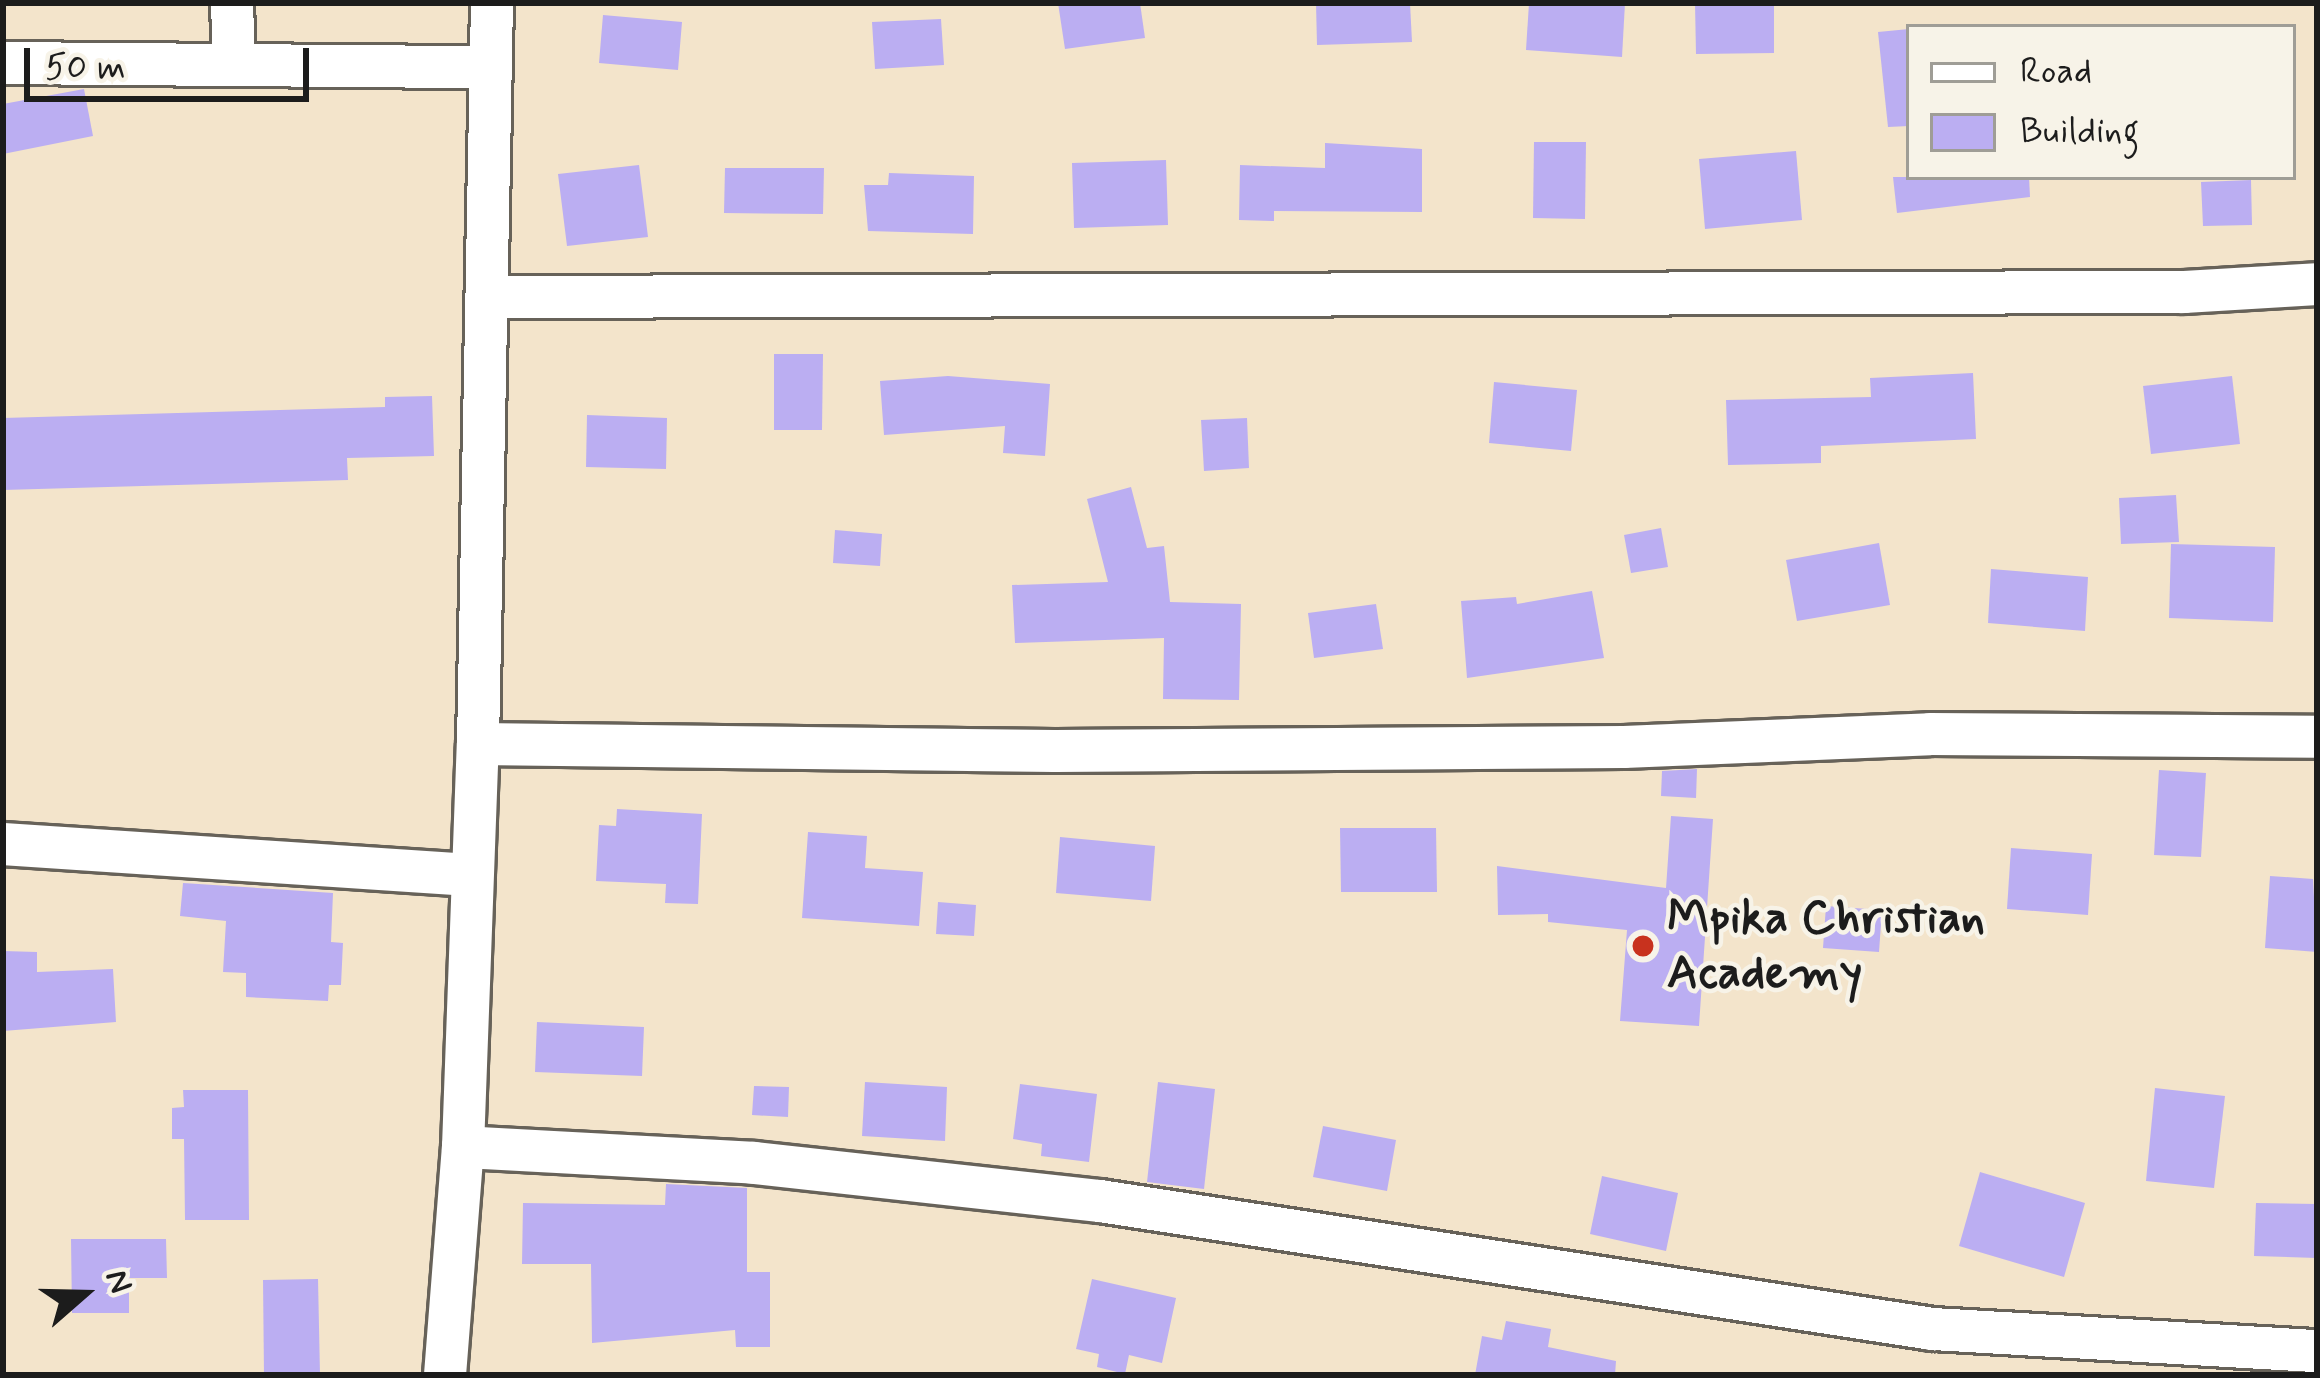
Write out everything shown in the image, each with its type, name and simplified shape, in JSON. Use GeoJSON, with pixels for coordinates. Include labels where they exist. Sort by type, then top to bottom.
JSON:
{"type":"FeatureCollection","features":[{"type":"Feature","properties":{"kind":"street"},"geometry":{"type":"LineString","coordinates":[[232,3],[234,62]]}},
{"type":"Feature","properties":{"kind":"street"},"geometry":{"type":"LineString","coordinates":[[445,1375],[463,1147],[478,745],[490,297],[486,67],[492,3]]}},
{"type":"Feature","properties":{"kind":"street"},"geometry":{"type":"LineString","coordinates":[[3,64],[486,67]]}},
{"type":"Feature","properties":{"kind":"street"},"geometry":{"type":"LineString","coordinates":[[490,297],[2161,292],[2317,284]]}},
{"type":"Feature","properties":{"kind":"street"},"geometry":{"type":"LineString","coordinates":[[478,745],[1079,751],[1624,747],[1930,734],[2317,737]]}},
{"type":"Feature","properties":{"kind":"street"},"geometry":{"type":"LineString","coordinates":[[3,844],[472,875]]}},
{"type":"Feature","properties":{"kind":"street"},"geometry":{"type":"LineString","coordinates":[[463,1147],[754,1163],[1100,1201],[1933,1329],[2317,1351]]}},
{"type":"Feature","properties":{"kind":"building"},"geometry":{"type":"Polygon","coordinates":[[[1058,3],[1140,3],[1145,38],[1065,49],[1058,3]]]}},
{"type":"Feature","properties":{"kind":"building"},"geometry":{"type":"Polygon","coordinates":[[[1316,3],[1410,3],[1412,42],[1317,45],[1316,3]]]}},
{"type":"Feature","properties":{"kind":"building"},"geometry":{"type":"Polygon","coordinates":[[[1529,3],[1625,3],[1622,57],[1526,50],[1529,3]]]}},
{"type":"Feature","properties":{"kind":"building"},"geometry":{"type":"Polygon","coordinates":[[[1695,3],[1774,3],[1774,53],[1696,54],[1695,3]]]}},
{"type":"Feature","properties":{"kind":"building"},"geometry":{"type":"Polygon","coordinates":[[[603,15],[682,22],[678,70],[599,63],[603,15]]]}},
{"type":"Feature","properties":{"kind":"building"},"geometry":{"type":"Polygon","coordinates":[[[941,19],[944,65],[875,69],[872,22],[941,19]]]}},
{"type":"Feature","properties":{"kind":"building"},"geometry":{"type":"Polygon","coordinates":[[[1906,29],[1906,126],[1888,127],[1878,32],[1906,29]]]}},
{"type":"Feature","properties":{"kind":"building"},"geometry":{"type":"Polygon","coordinates":[[[84,89],[93,136],[3,154],[3,104],[84,89]]]}},
{"type":"Feature","properties":{"kind":"building"},"geometry":{"type":"Polygon","coordinates":[[[1534,142],[1586,142],[1585,219],[1533,218],[1534,142]]]}},
{"type":"Feature","properties":{"kind":"building"},"geometry":{"type":"Polygon","coordinates":[[[1325,143],[1422,149],[1422,212],[1274,211],[1274,221],[1239,220],[1240,165],[1325,168],[1325,143]]]}},
{"type":"Feature","properties":{"kind":"building"},"geometry":{"type":"Polygon","coordinates":[[[1796,151],[1802,220],[1705,229],[1699,159],[1796,151]]]}},
{"type":"Feature","properties":{"kind":"building"},"geometry":{"type":"Polygon","coordinates":[[[1166,160],[1168,225],[1074,228],[1072,163],[1166,160]]]}},
{"type":"Feature","properties":{"kind":"building"},"geometry":{"type":"Polygon","coordinates":[[[639,165],[648,237],[567,246],[558,174],[639,165]]]}},
{"type":"Feature","properties":{"kind":"building"},"geometry":{"type":"Polygon","coordinates":[[[725,168],[824,168],[823,214],[724,213],[725,168]]]}},
{"type":"Feature","properties":{"kind":"building"},"geometry":{"type":"Polygon","coordinates":[[[889,173],[974,176],[973,234],[868,231],[864,185],[888,185],[889,173]]]}},
{"type":"Feature","properties":{"kind":"building"},"geometry":{"type":"Polygon","coordinates":[[[1893,177],[2029,180],[2030,197],[1897,213],[1893,177]]]}},
{"type":"Feature","properties":{"kind":"building"},"geometry":{"type":"Polygon","coordinates":[[[2251,180],[2252,225],[2203,226],[2201,182],[2251,180]]]}},
{"type":"Feature","properties":{"kind":"building"},"geometry":{"type":"Polygon","coordinates":[[[774,354],[823,354],[822,430],[774,430],[774,354]]]}},
{"type":"Feature","properties":{"kind":"building"},"geometry":{"type":"Polygon","coordinates":[[[1973,373],[1976,439],[1821,446],[1821,463],[1728,465],[1726,400],[1871,397],[1870,378],[1973,373]]]}},
{"type":"Feature","properties":{"kind":"building"},"geometry":{"type":"Polygon","coordinates":[[[948,376],[1050,384],[1045,456],[1003,453],[1005,426],[884,435],[880,381],[948,376]]]}},
{"type":"Feature","properties":{"kind":"building"},"geometry":{"type":"Polygon","coordinates":[[[2232,376],[2240,444],[2151,454],[2143,386],[2232,376]]]}},
{"type":"Feature","properties":{"kind":"building"},"geometry":{"type":"Polygon","coordinates":[[[1494,382],[1577,390],[1571,451],[1489,443],[1494,382]]]}},
{"type":"Feature","properties":{"kind":"building"},"geometry":{"type":"Polygon","coordinates":[[[432,396],[434,456],[347,458],[348,480],[3,490],[3,418],[385,407],[385,397],[432,396]]]}},
{"type":"Feature","properties":{"kind":"building"},"geometry":{"type":"Polygon","coordinates":[[[587,415],[667,418],[666,469],[586,467],[587,415]]]}},
{"type":"Feature","properties":{"kind":"building"},"geometry":{"type":"Polygon","coordinates":[[[1247,418],[1249,468],[1204,471],[1201,420],[1247,418]]]}},
{"type":"Feature","properties":{"kind":"building"},"geometry":{"type":"Polygon","coordinates":[[[1131,487],[1147,548],[1164,546],[1170,602],[1241,604],[1239,700],[1163,699],[1164,638],[1015,643],[1012,585],[1108,582],[1087,499],[1131,487]]]}},
{"type":"Feature","properties":{"kind":"building"},"geometry":{"type":"Polygon","coordinates":[[[2176,495],[2179,542],[2121,544],[2119,498],[2176,495]]]}},
{"type":"Feature","properties":{"kind":"building"},"geometry":{"type":"Polygon","coordinates":[[[1661,528],[1668,567],[1631,573],[1624,535],[1661,528]]]}},
{"type":"Feature","properties":{"kind":"building"},"geometry":{"type":"Polygon","coordinates":[[[835,530],[882,534],[880,566],[833,563],[835,530]]]}},
{"type":"Feature","properties":{"kind":"building"},"geometry":{"type":"Polygon","coordinates":[[[1879,543],[1890,605],[1797,621],[1786,560],[1879,543]]]}},
{"type":"Feature","properties":{"kind":"building"},"geometry":{"type":"Polygon","coordinates":[[[2171,544],[2275,547],[2273,622],[2169,618],[2171,544]]]}},
{"type":"Feature","properties":{"kind":"building"},"geometry":{"type":"Polygon","coordinates":[[[1991,569],[2088,577],[2085,631],[1988,623],[1991,569]]]}},
{"type":"Feature","properties":{"kind":"building"},"geometry":{"type":"Polygon","coordinates":[[[1592,591],[1604,658],[1467,678],[1461,601],[1516,597],[1517,604],[1592,591]]]}},
{"type":"Feature","properties":{"kind":"building"},"geometry":{"type":"Polygon","coordinates":[[[1376,604],[1383,649],[1314,658],[1308,613],[1376,604]]]}},
{"type":"Feature","properties":{"kind":"building"},"geometry":{"type":"Polygon","coordinates":[[[1697,769],[1696,798],[1661,796],[1662,771],[1697,769]]]}},
{"type":"Feature","properties":{"kind":"building"},"geometry":{"type":"Polygon","coordinates":[[[2159,770],[2206,773],[2201,857],[2154,855],[2159,770]]]}},
{"type":"Feature","properties":{"kind":"building"},"geometry":{"type":"Polygon","coordinates":[[[617,809],[702,814],[698,904],[665,903],[666,884],[596,881],[599,825],[616,826],[617,809]]]}},
{"type":"Feature","properties":{"kind":"building"},"geometry":{"type":"Polygon","coordinates":[[[1671,816],[1713,819],[1699,1026],[1620,1021],[1627,930],[1548,922],[1548,914],[1498,915],[1497,866],[1666,888],[1671,816]]]}},
{"type":"Feature","properties":{"kind":"building"},"geometry":{"type":"Polygon","coordinates":[[[1340,828],[1436,828],[1437,892],[1341,892],[1340,828]]]}},
{"type":"Feature","properties":{"kind":"building"},"geometry":{"type":"Polygon","coordinates":[[[808,832],[867,836],[865,868],[923,872],[919,926],[802,918],[808,832]]]}},
{"type":"Feature","properties":{"kind":"building"},"geometry":{"type":"Polygon","coordinates":[[[1060,837],[1155,846],[1151,901],[1056,893],[1060,837]]]}},
{"type":"Feature","properties":{"kind":"building"},"geometry":{"type":"Polygon","coordinates":[[[2011,848],[2092,854],[2088,915],[2007,909],[2011,848]]]}},
{"type":"Feature","properties":{"kind":"building"},"geometry":{"type":"Polygon","coordinates":[[[2270,876],[2313,879],[2317,952],[2265,948],[2270,876]]]}},
{"type":"Feature","properties":{"kind":"building"},"geometry":{"type":"Polygon","coordinates":[[[183,883],[333,893],[331,942],[343,943],[341,985],[329,985],[328,1001],[246,997],[246,973],[223,972],[226,921],[180,916],[183,883]]]}},
{"type":"Feature","properties":{"kind":"building"},"geometry":{"type":"Polygon","coordinates":[[[938,902],[976,905],[974,936],[936,934],[938,902]]]}},
{"type":"Feature","properties":{"kind":"building"},"geometry":{"type":"Polygon","coordinates":[[[1826,906],[1882,910],[1879,952],[1823,948],[1826,906]]]}},
{"type":"Feature","properties":{"kind":"building"},"geometry":{"type":"Polygon","coordinates":[[[3,951],[37,952],[37,972],[113,969],[116,1022],[3,1031],[3,951]]]}},
{"type":"Feature","properties":{"kind":"building"},"geometry":{"type":"Polygon","coordinates":[[[537,1022],[644,1027],[642,1076],[535,1072],[537,1022]]]}},
{"type":"Feature","properties":{"kind":"building"},"geometry":{"type":"Polygon","coordinates":[[[865,1082],[947,1087],[945,1141],[862,1136],[865,1082]]]}},
{"type":"Feature","properties":{"kind":"building"},"geometry":{"type":"Polygon","coordinates":[[[1158,1082],[1215,1089],[1204,1189],[1147,1182],[1158,1082]]]}},
{"type":"Feature","properties":{"kind":"building"},"geometry":{"type":"Polygon","coordinates":[[[1020,1084],[1097,1094],[1089,1162],[1041,1156],[1042,1144],[1013,1139],[1020,1084]]]}},
{"type":"Feature","properties":{"kind":"building"},"geometry":{"type":"Polygon","coordinates":[[[754,1086],[789,1087],[788,1117],[752,1115],[754,1086]]]}},
{"type":"Feature","properties":{"kind":"building"},"geometry":{"type":"Polygon","coordinates":[[[2155,1088],[2225,1096],[2214,1188],[2146,1181],[2155,1088]]]}},
{"type":"Feature","properties":{"kind":"building"},"geometry":{"type":"Polygon","coordinates":[[[183,1090],[248,1090],[249,1220],[185,1220],[184,1139],[172,1139],[172,1108],[184,1107],[183,1090]]]}},
{"type":"Feature","properties":{"kind":"building"},"geometry":{"type":"Polygon","coordinates":[[[1323,1126],[1396,1140],[1387,1191],[1313,1177],[1323,1126]]]}},
{"type":"Feature","properties":{"kind":"building"},"geometry":{"type":"Polygon","coordinates":[[[1980,1172],[2085,1203],[2064,1277],[1959,1246],[1980,1172]]]}},
{"type":"Feature","properties":{"kind":"building"},"geometry":{"type":"Polygon","coordinates":[[[1602,1176],[1678,1193],[1666,1251],[1590,1234],[1602,1176]]]}},
{"type":"Feature","properties":{"kind":"building"},"geometry":{"type":"Polygon","coordinates":[[[666,1184],[747,1188],[747,1272],[770,1272],[770,1347],[736,1347],[735,1330],[592,1343],[591,1264],[522,1264],[523,1203],[665,1205],[666,1184]]]}},
{"type":"Feature","properties":{"kind":"building"},"geometry":{"type":"Polygon","coordinates":[[[2256,1203],[2317,1204],[2317,1258],[2254,1256],[2256,1203]]]}},
{"type":"Feature","properties":{"kind":"building"},"geometry":{"type":"Polygon","coordinates":[[[71,1239],[166,1239],[167,1278],[129,1278],[129,1313],[72,1313],[71,1239]]]}},
{"type":"Feature","properties":{"kind":"building"},"geometry":{"type":"Polygon","coordinates":[[[318,1279],[320,1375],[264,1375],[263,1280],[318,1279]]]}},
{"type":"Feature","properties":{"kind":"building"},"geometry":{"type":"Polygon","coordinates":[[[1092,1279],[1176,1298],[1162,1363],[1129,1355],[1125,1374],[1097,1367],[1099,1354],[1076,1349],[1092,1279]]]}},
{"type":"Feature","properties":{"kind":"building"},"geometry":{"type":"Polygon","coordinates":[[[1506,1321],[1551,1329],[1548,1347],[1616,1361],[1615,1375],[1475,1375],[1482,1336],[1502,1340],[1506,1321]]]}},
{"type":"Feature","properties":{"kind":"place","name":"Mpika Christian Academy"},"geometry":{"type":"Point","coordinates":[1643,946]}}]}
